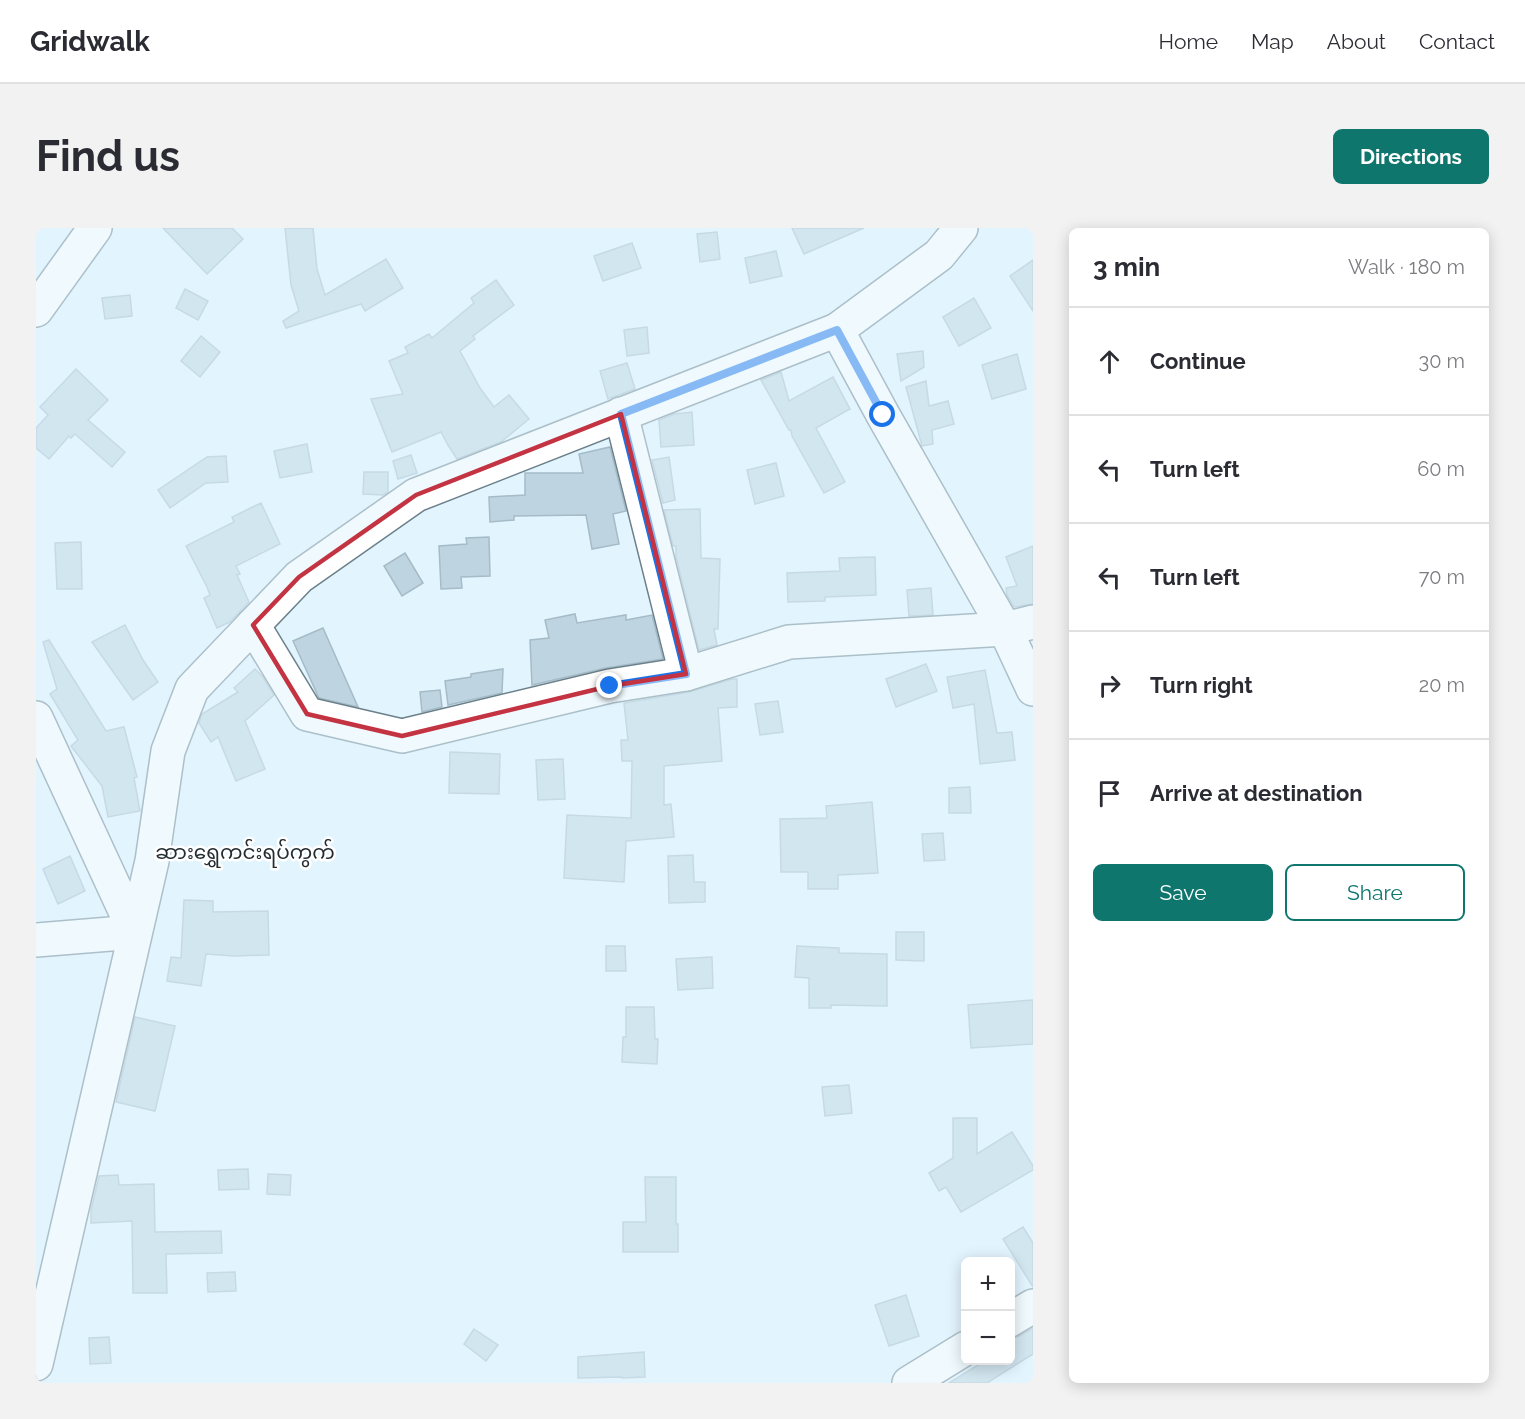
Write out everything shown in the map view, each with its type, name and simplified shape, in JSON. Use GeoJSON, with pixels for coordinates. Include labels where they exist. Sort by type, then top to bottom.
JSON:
{"type":"FeatureCollection","features":[{"type":"Feature","properties":{"kind":"street"},"geometry":{"type":"LineString","coordinates":[[36,310],[96,228]]}},
{"type":"Feature","properties":{"kind":"street"},"geometry":{"type":"LineString","coordinates":[[36,1364],[152,861],[168,751],[192,689],[299,577],[416,495],[837,330],[939,255],[961,228]]}},
{"type":"Feature","properties":{"kind":"street"},"geometry":{"type":"LineString","coordinates":[[837,330],[883,415],[1019,626],[1033,689]]}},
{"type":"Feature","properties":{"kind":"street"},"geometry":{"type":"LineString","coordinates":[[621,414],[686,674]]}},
{"type":"Feature","properties":{"kind":"street"},"geometry":{"type":"LineString","coordinates":[[253,625],[307,714],[402,736],[610,686],[686,674],[789,642],[1019,626]]}},
{"type":"Feature","properties":{"kind":"street"},"geometry":{"type":"LineString","coordinates":[[36,718],[135,932]]}},
{"type":"Feature","properties":{"kind":"street"},"geometry":{"type":"LineString","coordinates":[[36,940],[135,932]]}},
{"type":"Feature","properties":{"kind":"street"},"geometry":{"type":"LineString","coordinates":[[1015,1317],[1033,1306]]}},
{"type":"Feature","properties":{"kind":"street"},"geometry":{"type":"LineString","coordinates":[[909,1383],[961,1351]]}},
{"type":"Feature","properties":{"kind":"highlighted area"},"geometry":{"type":"Polygon","coordinates":[[[621,414],[686,674],[610,686],[402,736],[307,714],[253,625],[299,577],[416,495],[621,414]]]}},
{"type":"Feature","properties":{"kind":"building"},"geometry":{"type":"Polygon","coordinates":[[[163,228],[232,228],[243,239],[207,274],[163,228]]]}},
{"type":"Feature","properties":{"kind":"building"},"geometry":{"type":"Polygon","coordinates":[[[285,228],[313,228],[317,269],[325,295],[386,259],[403,288],[365,311],[361,304],[286,328],[283,321],[299,311],[291,285],[285,228]]]}},
{"type":"Feature","properties":{"kind":"building"},"geometry":{"type":"Polygon","coordinates":[[[792,228],[864,228],[804,254],[792,228]]]}},
{"type":"Feature","properties":{"kind":"building"},"geometry":{"type":"Polygon","coordinates":[[[717,232],[720,259],[700,262],[697,234],[717,232]]]}},
{"type":"Feature","properties":{"kind":"building"},"geometry":{"type":"Polygon","coordinates":[[[632,243],[641,268],[603,281],[594,256],[632,243]]]}},
{"type":"Feature","properties":{"kind":"building"},"geometry":{"type":"Polygon","coordinates":[[[776,251],[782,276],[750,283],[745,258],[776,251]]]}},
{"type":"Feature","properties":{"kind":"building"},"geometry":{"type":"Polygon","coordinates":[[[1033,260],[1033,311],[1010,276],[1033,260]]]}},
{"type":"Feature","properties":{"kind":"building"},"geometry":{"type":"Polygon","coordinates":[[[496,280],[514,305],[473,336],[475,339],[460,351],[480,388],[494,407],[509,395],[529,419],[501,442],[457,459],[441,432],[392,452],[371,399],[403,394],[389,361],[408,353],[405,347],[429,334],[432,338],[474,303],[471,298],[496,280]]]}},
{"type":"Feature","properties":{"kind":"building"},"geometry":{"type":"Polygon","coordinates":[[[185,289],[208,301],[198,320],[176,308],[185,289]]]}},
{"type":"Feature","properties":{"kind":"building"},"geometry":{"type":"Polygon","coordinates":[[[130,295],[132,316],[105,319],[102,298],[130,295]]]}},
{"type":"Feature","properties":{"kind":"building"},"geometry":{"type":"Polygon","coordinates":[[[974,298],[991,328],[959,346],[943,317],[974,298]]]}},
{"type":"Feature","properties":{"kind":"building"},"geometry":{"type":"Polygon","coordinates":[[[647,327],[649,353],[627,356],[624,330],[647,327]]]}},
{"type":"Feature","properties":{"kind":"building"},"geometry":{"type":"Polygon","coordinates":[[[201,336],[220,352],[200,377],[181,361],[201,336]]]}},
{"type":"Feature","properties":{"kind":"building"},"geometry":{"type":"Polygon","coordinates":[[[923,351],[924,367],[901,381],[897,354],[923,351]]]}},
{"type":"Feature","properties":{"kind":"building"},"geometry":{"type":"Polygon","coordinates":[[[1017,354],[1026,389],[992,399],[982,365],[1017,354]]]}},
{"type":"Feature","properties":{"kind":"building"},"geometry":{"type":"Polygon","coordinates":[[[627,363],[635,389],[608,399],[600,371],[627,363]]]}},
{"type":"Feature","properties":{"kind":"building"},"geometry":{"type":"Polygon","coordinates":[[[76,369],[108,400],[88,420],[125,452],[112,467],[75,434],[71,438],[69,436],[49,459],[36,448],[36,428],[48,415],[40,407],[76,369]]]}},
{"type":"Feature","properties":{"kind":"building"},"geometry":{"type":"Polygon","coordinates":[[[781,372],[789,401],[833,377],[850,409],[816,428],[845,482],[824,493],[792,436],[791,430],[761,380],[781,372]]]}},
{"type":"Feature","properties":{"kind":"building"},"geometry":{"type":"Polygon","coordinates":[[[926,381],[929,406],[948,401],[954,424],[932,430],[933,444],[922,446],[906,387],[926,381]]]}},
{"type":"Feature","properties":{"kind":"building"},"geometry":{"type":"Polygon","coordinates":[[[692,412],[694,445],[661,447],[659,420],[674,414],[692,412]]]}},
{"type":"Feature","properties":{"kind":"building"},"geometry":{"type":"Polygon","coordinates":[[[307,444],[312,472],[280,478],[274,451],[307,444]]]}},
{"type":"Feature","properties":{"kind":"building"},"geometry":{"type":"Polygon","coordinates":[[[610,447],[626,511],[613,514],[619,544],[592,549],[586,515],[514,516],[514,520],[490,522],[489,497],[525,495],[525,473],[583,473],[579,454],[610,447]]]}},
{"type":"Feature","properties":{"kind":"building"},"geometry":{"type":"Polygon","coordinates":[[[411,455],[417,473],[398,479],[393,461],[411,455]]]}},
{"type":"Feature","properties":{"kind":"building"},"geometry":{"type":"Polygon","coordinates":[[[226,456],[228,482],[206,483],[170,508],[158,490],[207,457],[226,456]]]}},
{"type":"Feature","properties":{"kind":"building"},"geometry":{"type":"Polygon","coordinates":[[[669,457],[675,500],[663,503],[652,460],[669,457]]]}},
{"type":"Feature","properties":{"kind":"building"},"geometry":{"type":"Polygon","coordinates":[[[776,463],[784,496],[755,504],[747,470],[776,463]]]}},
{"type":"Feature","properties":{"kind":"building"},"geometry":{"type":"Polygon","coordinates":[[[364,472],[388,472],[388,492],[383,495],[363,494],[364,472]]]}},
{"type":"Feature","properties":{"kind":"building"},"geometry":{"type":"Polygon","coordinates":[[[261,503],[280,544],[236,566],[240,574],[237,575],[249,602],[230,622],[217,628],[204,598],[210,595],[207,587],[186,546],[234,522],[232,517],[261,503]]]}},
{"type":"Feature","properties":{"kind":"building"},"geometry":{"type":"Polygon","coordinates":[[[700,509],[701,558],[720,559],[718,629],[714,629],[717,645],[699,650],[676,557],[676,546],[673,546],[664,510],[700,509]]]}},
{"type":"Feature","properties":{"kind":"building"},"geometry":{"type":"Polygon","coordinates":[[[489,537],[490,576],[461,577],[462,588],[441,589],[439,546],[467,544],[466,538],[489,537]]]}},
{"type":"Feature","properties":{"kind":"building"},"geometry":{"type":"Polygon","coordinates":[[[81,542],[82,589],[57,589],[55,543],[81,542]]]}},
{"type":"Feature","properties":{"kind":"building"},"geometry":{"type":"Polygon","coordinates":[[[1033,546],[1033,604],[1014,607],[1006,588],[1017,586],[1006,557],[1033,546]]]}},
{"type":"Feature","properties":{"kind":"building"},"geometry":{"type":"Polygon","coordinates":[[[405,553],[423,583],[402,596],[384,566],[405,553]]]}},
{"type":"Feature","properties":{"kind":"building"},"geometry":{"type":"Polygon","coordinates":[[[875,557],[876,595],[825,597],[825,601],[788,602],[787,573],[840,571],[839,558],[875,557]]]}},
{"type":"Feature","properties":{"kind":"building"},"geometry":{"type":"Polygon","coordinates":[[[931,588],[933,615],[909,616],[907,590],[931,588]]]}},
{"type":"Feature","properties":{"kind":"building"},"geometry":{"type":"Polygon","coordinates":[[[575,614],[577,623],[626,615],[626,620],[652,615],[663,659],[606,668],[532,685],[530,640],[549,638],[545,620],[575,614]]]}},
{"type":"Feature","properties":{"kind":"building"},"geometry":{"type":"Polygon","coordinates":[[[125,625],[143,660],[158,682],[133,700],[92,642],[125,625]]]}},
{"type":"Feature","properties":{"kind":"building"},"geometry":{"type":"Polygon","coordinates":[[[323,628],[358,707],[319,698],[293,641],[323,628]]]}},
{"type":"Feature","properties":{"kind":"building"},"geometry":{"type":"Polygon","coordinates":[[[49,640],[106,731],[124,727],[137,777],[134,778],[140,811],[108,817],[102,786],[71,746],[78,740],[50,694],[57,689],[43,642],[49,640]]]}},
{"type":"Feature","properties":{"kind":"building"},"geometry":{"type":"Polygon","coordinates":[[[926,664],[937,691],[896,707],[886,679],[926,664]]]}},
{"type":"Feature","properties":{"kind":"building"},"geometry":{"type":"Polygon","coordinates":[[[255,669],[274,695],[245,721],[265,769],[236,781],[218,737],[211,742],[199,723],[202,714],[238,692],[234,688],[255,669]]]}},
{"type":"Feature","properties":{"kind":"building"},"geometry":{"type":"Polygon","coordinates":[[[503,669],[502,693],[448,705],[445,681],[503,669]]]}},
{"type":"Feature","properties":{"kind":"building"},"geometry":{"type":"Polygon","coordinates":[[[985,670],[997,733],[1012,732],[1015,760],[980,764],[974,704],[953,708],[947,677],[985,670]]]}},
{"type":"Feature","properties":{"kind":"building"},"geometry":{"type":"Polygon","coordinates":[[[737,679],[737,707],[718,708],[722,761],[664,766],[664,805],[671,804],[674,837],[626,841],[624,882],[564,878],[567,815],[631,818],[632,761],[622,761],[621,740],[628,740],[624,703],[689,692],[737,679]]]}},
{"type":"Feature","properties":{"kind":"building"},"geometry":{"type":"Polygon","coordinates":[[[440,690],[442,707],[422,712],[420,692],[440,690]]]}},
{"type":"Feature","properties":{"kind":"building"},"geometry":{"type":"Polygon","coordinates":[[[778,701],[783,732],[760,735],[755,704],[778,701]]]}},
{"type":"Feature","properties":{"kind":"building"},"geometry":{"type":"Polygon","coordinates":[[[450,752],[500,754],[499,794],[449,793],[450,752]]]}},
{"type":"Feature","properties":{"kind":"building"},"geometry":{"type":"Polygon","coordinates":[[[563,759],[565,799],[538,800],[536,760],[563,759]]]}},
{"type":"Feature","properties":{"kind":"building"},"geometry":{"type":"Polygon","coordinates":[[[970,787],[971,813],[949,813],[949,788],[970,787]]]}},
{"type":"Feature","properties":{"kind":"building"},"geometry":{"type":"Polygon","coordinates":[[[872,802],[878,873],[838,875],[838,889],[808,889],[808,872],[781,872],[780,819],[827,818],[826,806],[872,802]]]}},
{"type":"Feature","properties":{"kind":"building"},"geometry":{"type":"Polygon","coordinates":[[[943,833],[945,860],[924,861],[922,834],[943,833]]]}},
{"type":"Feature","properties":{"kind":"building"},"geometry":{"type":"Polygon","coordinates":[[[693,855],[694,882],[705,882],[705,902],[669,903],[668,856],[693,855]]]}},
{"type":"Feature","properties":{"kind":"building"},"geometry":{"type":"Polygon","coordinates":[[[70,856],[85,891],[58,904],[43,869],[70,856]]]}},
{"type":"Feature","properties":{"kind":"building"},"geometry":{"type":"Polygon","coordinates":[[[184,900],[213,901],[213,912],[268,911],[269,955],[206,954],[201,986],[167,981],[171,957],[181,958],[184,900]]]}},
{"type":"Feature","properties":{"kind":"building"},"geometry":{"type":"Polygon","coordinates":[[[896,932],[924,932],[924,961],[896,960],[896,932]]]}},
{"type":"Feature","properties":{"kind":"building"},"geometry":{"type":"Polygon","coordinates":[[[606,946],[625,946],[626,971],[606,971],[606,946]]]}},
{"type":"Feature","properties":{"kind":"building"},"geometry":{"type":"Polygon","coordinates":[[[797,946],[839,948],[839,953],[887,954],[887,1006],[831,1005],[831,1008],[809,1008],[809,978],[795,977],[797,946]]]}},
{"type":"Feature","properties":{"kind":"building"},"geometry":{"type":"Polygon","coordinates":[[[712,957],[713,988],[678,990],[676,959],[712,957]]]}},
{"type":"Feature","properties":{"kind":"building"},"geometry":{"type":"Polygon","coordinates":[[[1033,1000],[1033,1044],[971,1048],[968,1005],[1033,1000]]]}},
{"type":"Feature","properties":{"kind":"building"},"geometry":{"type":"Polygon","coordinates":[[[626,1007],[654,1007],[655,1039],[658,1039],[657,1064],[622,1062],[623,1037],[626,1037],[626,1007]]]}},
{"type":"Feature","properties":{"kind":"building"},"geometry":{"type":"Polygon","coordinates":[[[135,1017],[175,1026],[155,1111],[116,1102],[135,1017]]]}},
{"type":"Feature","properties":{"kind":"building"},"geometry":{"type":"Polygon","coordinates":[[[849,1085],[852,1113],[825,1116],[822,1087],[849,1085]]]}},
{"type":"Feature","properties":{"kind":"building"},"geometry":{"type":"Polygon","coordinates":[[[953,1118],[977,1118],[977,1154],[1012,1132],[1033,1166],[1033,1170],[961,1212],[946,1187],[939,1191],[929,1173],[953,1158],[953,1118]]]}},
{"type":"Feature","properties":{"kind":"building"},"geometry":{"type":"Polygon","coordinates":[[[248,1169],[249,1189],[219,1190],[218,1170],[248,1169]]]}},
{"type":"Feature","properties":{"kind":"building"},"geometry":{"type":"Polygon","coordinates":[[[268,1174],[291,1175],[290,1195],[267,1194],[268,1174]]]}},
{"type":"Feature","properties":{"kind":"building"},"geometry":{"type":"Polygon","coordinates":[[[118,1175],[119,1185],[154,1184],[155,1232],[221,1231],[222,1253],[166,1254],[167,1293],[133,1293],[132,1221],[91,1223],[91,1210],[99,1176],[118,1175]]]}},
{"type":"Feature","properties":{"kind":"building"},"geometry":{"type":"Polygon","coordinates":[[[645,1177],[676,1177],[678,1252],[623,1252],[623,1222],[646,1222],[645,1177]]]}},
{"type":"Feature","properties":{"kind":"building"},"geometry":{"type":"Polygon","coordinates":[[[1023,1227],[1033,1243],[1033,1287],[1015,1257],[1003,1239],[1023,1227]]]}},
{"type":"Feature","properties":{"kind":"building"},"geometry":{"type":"Polygon","coordinates":[[[235,1272],[236,1291],[208,1292],[207,1273],[235,1272]]]}},
{"type":"Feature","properties":{"kind":"building"},"geometry":{"type":"Polygon","coordinates":[[[906,1295],[919,1336],[889,1346],[875,1305],[906,1295]]]}},
{"type":"Feature","properties":{"kind":"building"},"geometry":{"type":"Polygon","coordinates":[[[1033,1328],[1033,1354],[987,1383],[949,1383],[978,1365],[1015,1365],[1015,1338],[1033,1328]]]}},
{"type":"Feature","properties":{"kind":"building"},"geometry":{"type":"Polygon","coordinates":[[[474,1329],[498,1345],[486,1361],[464,1344],[474,1329]]]}},
{"type":"Feature","properties":{"kind":"building"},"geometry":{"type":"Polygon","coordinates":[[[109,1337],[111,1363],[90,1364],[89,1338],[109,1337]]]}},
{"type":"Feature","properties":{"kind":"building"},"geometry":{"type":"Polygon","coordinates":[[[644,1352],[645,1377],[578,1378],[578,1357],[644,1352]]]}},
{"type":"Feature","properties":{"kind":"district","name":"ဆားရွှေကင်းရပ်ကွက်"},"geometry":{"type":"Point","coordinates":[245,852]}},
{"type":"Feature","properties":{"kind":"route"},"geometry":{"type":"LineString","coordinates":[[610,686],[686,674],[621,414],[837,330],[883,415]]}}]}
